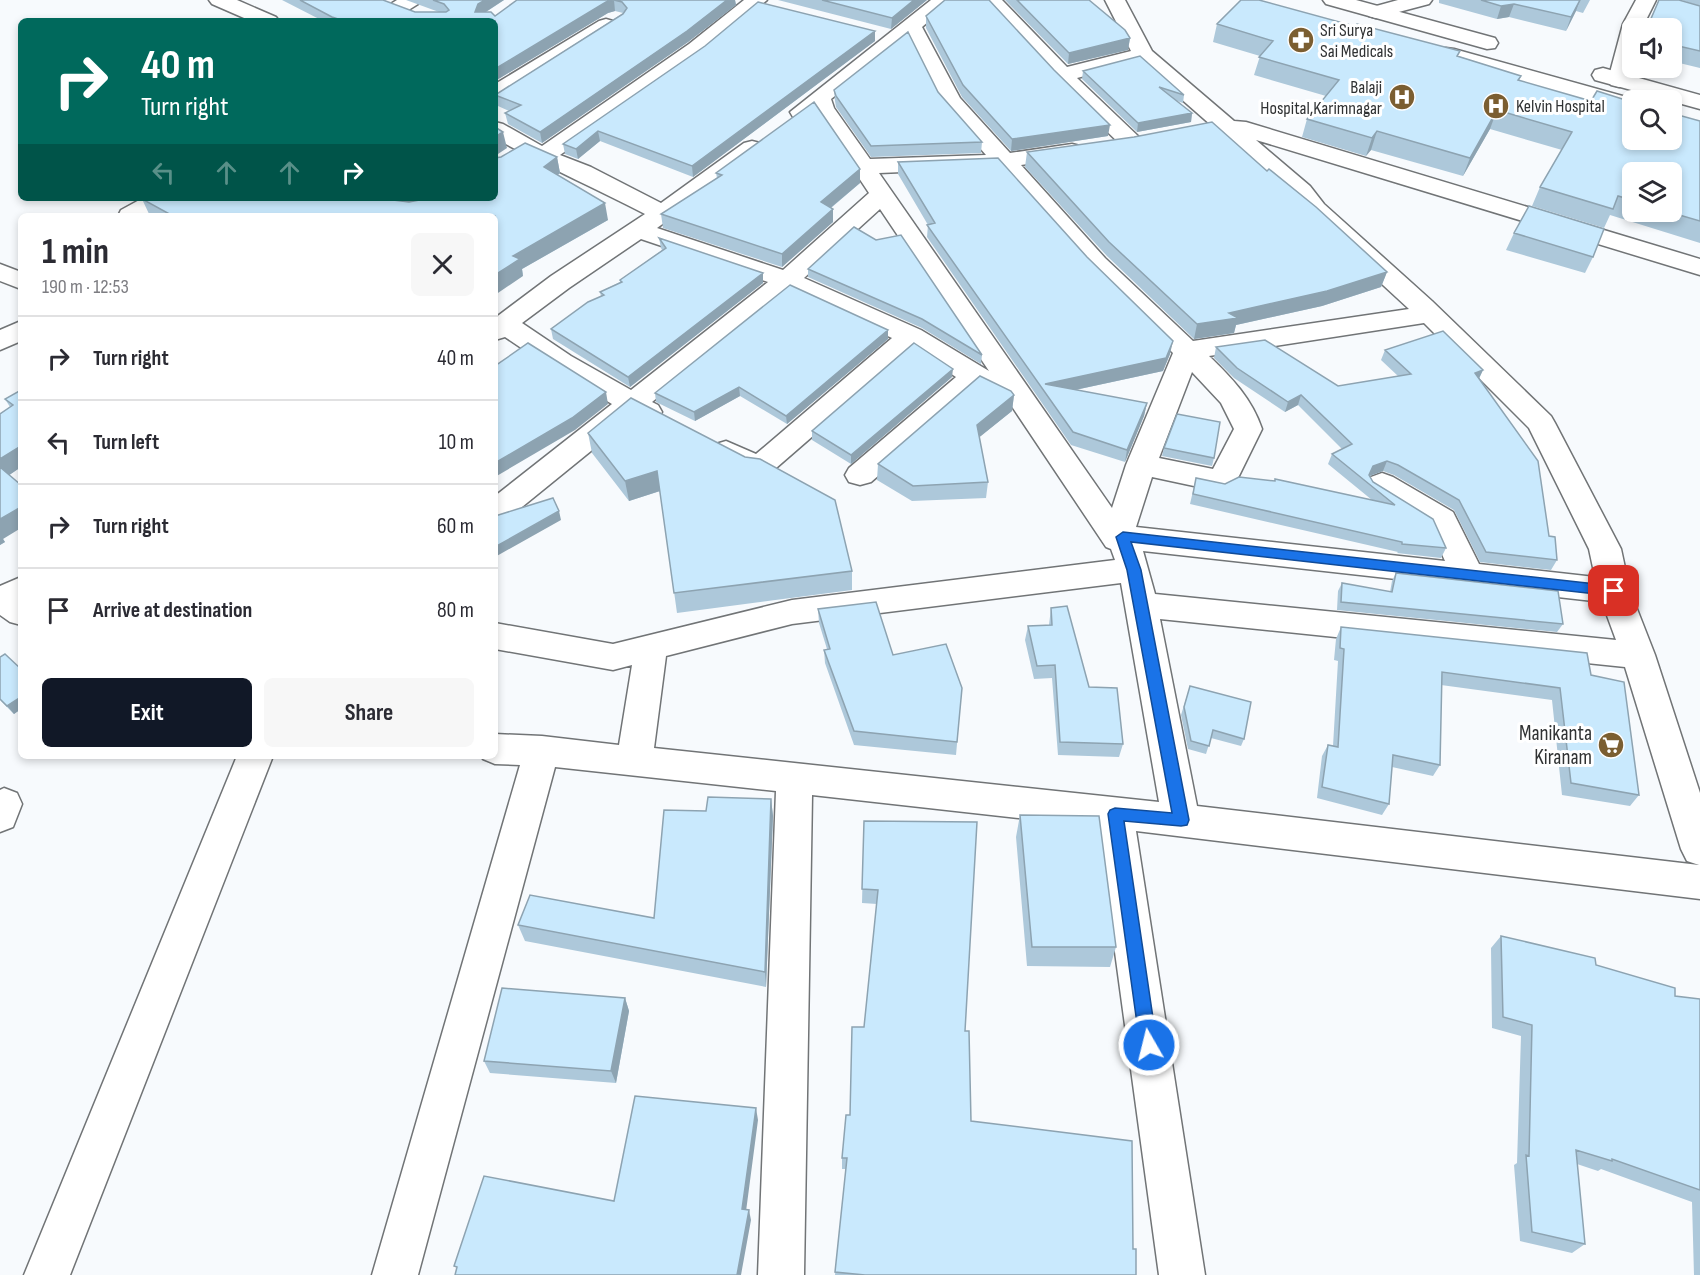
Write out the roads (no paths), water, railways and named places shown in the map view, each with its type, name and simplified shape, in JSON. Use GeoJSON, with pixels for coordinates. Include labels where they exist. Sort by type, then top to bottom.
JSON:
{"type":"FeatureCollection","features":[{"type":"Feature","properties":{"kind":"main road"},"geometry":{"type":"LineString","coordinates":[[219,0],[262,18]]}},
{"type":"Feature","properties":{"kind":"main road"},"geometry":{"type":"LineString","coordinates":[[673,425],[631,404],[500,328],[560,282],[663,213],[820,99],[895,32],[944,0]]}},
{"type":"Feature","properties":{"kind":"main road"},"geometry":{"type":"LineString","coordinates":[[864,166],[1003,160],[1122,143],[991,0]]}},
{"type":"Feature","properties":{"kind":"main road"},"geometry":{"type":"LineString","coordinates":[[1115,0],[1143,54],[1301,190],[1315,209],[1430,314],[1541,423],[1605,549],[1614,591],[1692,805],[1700,849]]}},
{"type":"Feature","properties":{"kind":"main road"},"geometry":{"type":"LineString","coordinates":[[1333,0],[1508,49]]}},
{"type":"Feature","properties":{"kind":"main road"},"geometry":{"type":"LineString","coordinates":[[1376,12],[1422,0]]}},
{"type":"Feature","properties":{"kind":"main road"},"geometry":{"type":"LineString","coordinates":[[1619,80],[1633,24],[1654,1]]}},
{"type":"Feature","properties":{"kind":"main road"},"geometry":{"type":"LineString","coordinates":[[504,162],[536,152],[697,49],[757,3]]}},
{"type":"Feature","properties":{"kind":"main road"},"geometry":{"type":"LineString","coordinates":[[382,18],[402,5]]}},
{"type":"Feature","properties":{"kind":"main road"},"geometry":{"type":"LineString","coordinates":[[498,92],[616,19]]}},
{"type":"Feature","properties":{"kind":"main road"},"geometry":{"type":"LineString","coordinates":[[895,32],[950,102],[1096,263],[1236,401],[1244,415],[1248,429],[1222,481],[1141,465]]}},
{"type":"Feature","properties":{"kind":"main road"},"geometry":{"type":"LineString","coordinates":[[1424,48],[1622,103]]}},
{"type":"Feature","properties":{"kind":"main road"},"geometry":{"type":"LineString","coordinates":[[1062,75],[1143,54]]}},
{"type":"Feature","properties":{"kind":"main road"},"geometry":{"type":"LineString","coordinates":[[1586,70],[1700,102]]}},
{"type":"Feature","properties":{"kind":"main road"},"geometry":{"type":"LineString","coordinates":[[820,99],[823,108],[1120,538],[1134,570],[1181,820]]}},
{"type":"Feature","properties":{"kind":"main road"},"geometry":{"type":"LineString","coordinates":[[1195,130],[1227,124],[1700,267]]}},
{"type":"Feature","properties":{"kind":"main road"},"geometry":{"type":"LineString","coordinates":[[498,131],[536,152],[583,172],[663,213]]}},
{"type":"Feature","properties":{"kind":"main road"},"geometry":{"type":"LineString","coordinates":[[498,510],[787,280],[882,194]]}},
{"type":"Feature","properties":{"kind":"main road"},"geometry":{"type":"LineString","coordinates":[[134,213],[156,201]]}},
{"type":"Feature","properties":{"kind":"main road"},"geometry":{"type":"LineString","coordinates":[[638,230],[787,280],[911,336],[975,376],[1022,399]]}},
{"type":"Feature","properties":{"kind":"main road"},"geometry":{"type":"LineString","coordinates":[[0,272],[18,280]]}},
{"type":"Feature","properties":{"kind":"main road"},"geometry":{"type":"LineString","coordinates":[[1187,351],[1430,314]]}},
{"type":"Feature","properties":{"kind":"main road"},"geometry":{"type":"LineString","coordinates":[[0,341],[18,332]]}},
{"type":"Feature","properties":{"kind":"main road"},"geometry":{"type":"LineString","coordinates":[[705,441],[758,468],[911,336]]}},
{"type":"Feature","properties":{"kind":"main road"},"geometry":{"type":"LineString","coordinates":[[1120,538],[1141,465],[1187,351]]}},
{"type":"Feature","properties":{"kind":"main road"},"geometry":{"type":"LineString","coordinates":[[860,475],[975,376]]}},
{"type":"Feature","properties":{"kind":"main road"},"geometry":{"type":"LineString","coordinates":[[1382,484],[1442,520],[1467,573]]}},
{"type":"Feature","properties":{"kind":"main road"},"geometry":{"type":"LineString","coordinates":[[1120,538],[1467,573],[1614,591]]}},
{"type":"Feature","properties":{"kind":"main road"},"geometry":{"type":"LineString","coordinates":[[498,637],[613,657],[792,612],[1134,570]]}},
{"type":"Feature","properties":{"kind":"main road"},"geometry":{"type":"LineString","coordinates":[[1139,605],[1638,655]]}},
{"type":"Feature","properties":{"kind":"main road"},"geometry":{"type":"LineString","coordinates":[[634,761],[651,648]]}},
{"type":"Feature","properties":{"kind":"main road"},"geometry":{"type":"LineString","coordinates":[[498,749],[542,751],[1181,820],[1700,882]]}},
{"type":"Feature","properties":{"kind":"main road"},"geometry":{"type":"LineString","coordinates":[[395,1275],[542,751]]}},
{"type":"Feature","properties":{"kind":"main road"},"geometry":{"type":"LineString","coordinates":[[47,1275],[254,759]]}},
{"type":"Feature","properties":{"kind":"main road"},"geometry":{"type":"LineString","coordinates":[[781,1275],[794,779]]}},
{"type":"Feature","properties":{"kind":"main road"},"geometry":{"type":"LineString","coordinates":[[1115,814],[1182,1275]]}},
{"type":"Feature","properties":{"kind":"place","name":"Sri Surya Sai Medicals"},"geometry":{"type":"Point","coordinates":[1301,40]}},
{"type":"Feature","properties":{"kind":"place","name":"Balaji Hospital,Karimnagar"},"geometry":{"type":"Point","coordinates":[1402,97]}},
{"type":"Feature","properties":{"kind":"place","name":"Kelvin Hospital"},"geometry":{"type":"Point","coordinates":[1496,106]}},
{"type":"Feature","properties":{"kind":"place","name":"Manikanta Kiranam"},"geometry":{"type":"Point","coordinates":[1611,745]}}]}
